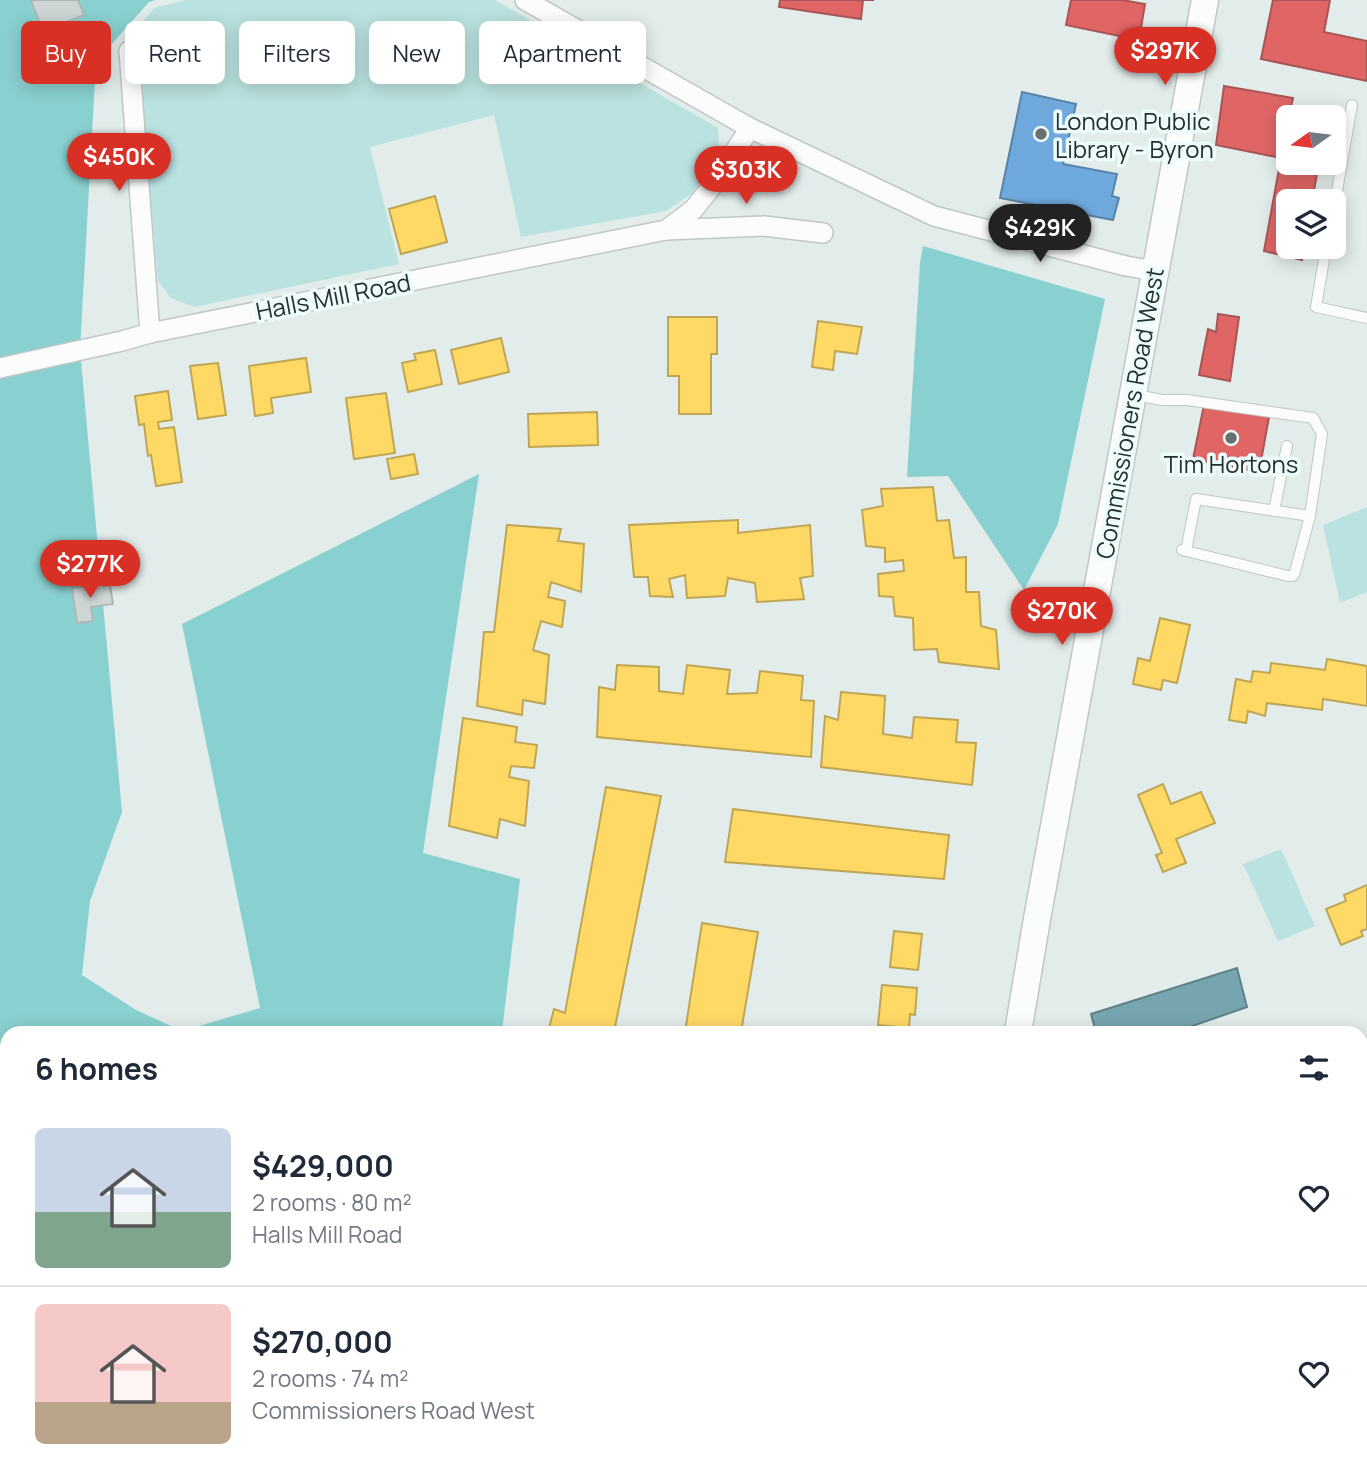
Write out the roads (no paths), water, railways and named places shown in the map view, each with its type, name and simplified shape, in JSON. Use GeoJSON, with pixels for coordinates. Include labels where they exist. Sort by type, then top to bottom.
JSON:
{"type":"FeatureCollection","features":[{"type":"Feature","properties":{"kind":"main road","name":"Commissioners Road West"},"geometry":{"type":"LineString","coordinates":[[1019,1026],[1205,0]]}},
{"type":"Feature","properties":{"kind":"street"},"geometry":{"type":"LineString","coordinates":[[525,0],[750,128],[934,216],[1155,271]]}},
{"type":"Feature","properties":{"kind":"street"},"geometry":{"type":"LineString","coordinates":[[131,84],[150,332]]}},
{"type":"Feature","properties":{"kind":"street","name":"Halls Mill Road"},"geometry":{"type":"LineString","coordinates":[[666,230],[693,210],[713,185],[750,128]]}},
{"type":"Feature","properties":{"kind":"street","name":"Halls Mill Road"},"geometry":{"type":"LineString","coordinates":[[0,368],[122,341],[150,332],[666,230],[764,226],[823,233]]}},
{"type":"Feature","properties":{"kind":"lane"},"geometry":{"type":"LineString","coordinates":[[1337,189],[1352,105]]}},
{"type":"Feature","properties":{"kind":"lane"},"geometry":{"type":"LineString","coordinates":[[1324,259],[1315,307],[1367,318]]}},
{"type":"Feature","properties":{"kind":"lane"},"geometry":{"type":"LineString","coordinates":[[1132,394],[1161,400],[1187,400],[1313,418],[1322,434],[1310,516],[1295,572],[1291,577],[1184,551],[1196,499],[1310,516]]}},
{"type":"Feature","properties":{"kind":"lane"},"geometry":{"type":"LineString","coordinates":[[1275,511],[1287,446]]}},
{"type":"Feature","properties":{"kind":"place","name":"London Public Library - Byron"},"geometry":{"type":"Point","coordinates":[1041,134]}},
{"type":"Feature","properties":{"kind":"place","name":"Tim Hortons"},"geometry":{"type":"Point","coordinates":[1231,438]}}]}
